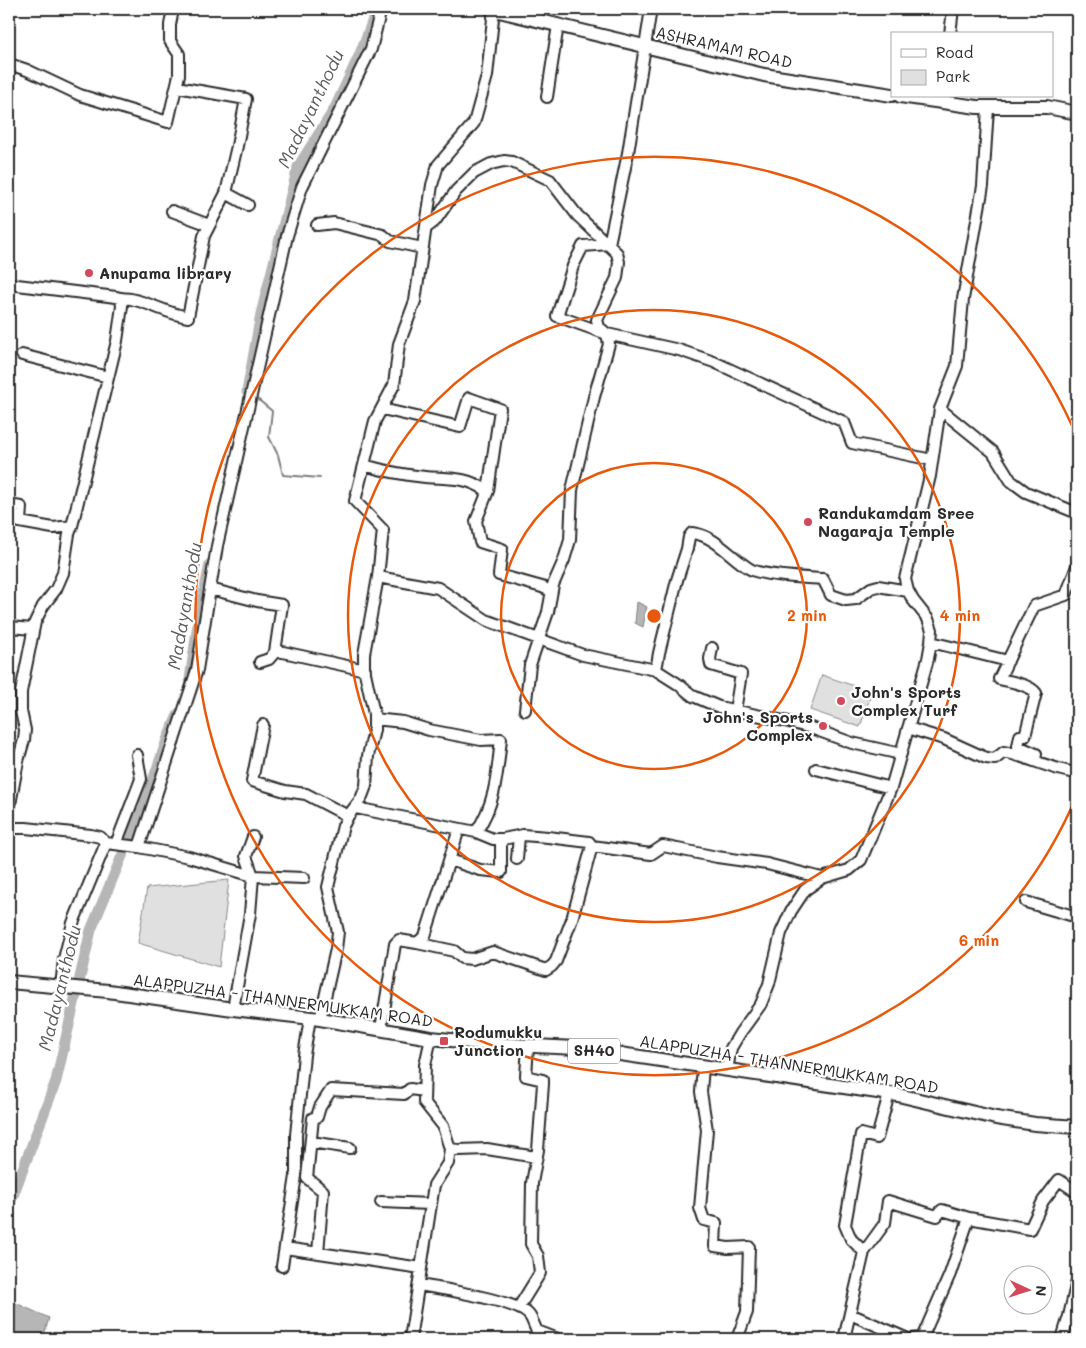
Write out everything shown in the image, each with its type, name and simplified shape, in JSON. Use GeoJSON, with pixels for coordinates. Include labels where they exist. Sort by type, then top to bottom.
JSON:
{"type":"FeatureCollection","features":[{"type":"Feature","properties":{"kind":"main road","name":"ASHRAMAM ROAD"},"geometry":{"type":"LineString","coordinates":[[493,9],[764,74],[891,95]]}},
{"type":"Feature","properties":{"kind":"main road"},"geometry":{"type":"LineString","coordinates":[[932,99],[988,108],[1047,107],[1077,113]]}},
{"type":"Feature","properties":{"kind":"main road","name":"SH40"},"geometry":{"type":"LineString","coordinates":[[9,982],[63,988]]}},
{"type":"Feature","properties":{"kind":"main road","name":"ALAPPUZHA - THANNERMUKKAM ROAD"},"geometry":{"type":"LineString","coordinates":[[63,988],[108,991],[315,1019],[431,1038],[576,1048],[889,1094],[996,1118],[1035,1124],[1077,1127]]}},
{"type":"Feature","properties":{"kind":"street"},"geometry":{"type":"LineString","coordinates":[[9,64],[27,70],[80,95],[168,122],[179,75],[179,54],[170,41],[173,9]]}},
{"type":"Feature","properties":{"kind":"street"},"geometry":{"type":"LineString","coordinates":[[139,847],[197,670],[217,546],[287,236],[302,187],[371,49],[381,9]]}},
{"type":"Feature","properties":{"kind":"street"},"geometry":{"type":"LineString","coordinates":[[282,1266],[296,1176],[296,1135],[304,1055],[336,949],[338,932],[328,886],[343,826],[348,816],[356,808],[366,786],[368,756],[374,730],[364,654],[378,577],[382,530],[355,501],[375,421],[394,385],[399,344],[415,302],[432,185],[438,165],[474,123],[487,76],[493,9]]}},
{"type":"Feature","properties":{"kind":"street"},"geometry":{"type":"LineString","coordinates":[[609,244],[628,153],[651,9]]}},
{"type":"Feature","properties":{"kind":"street"},"geometry":{"type":"LineString","coordinates":[[950,32],[953,9]]}},
{"type":"Feature","properties":{"kind":"street"},"geometry":{"type":"LineString","coordinates":[[547,97],[558,25]]}},
{"type":"Feature","properties":{"kind":"street"},"geometry":{"type":"LineString","coordinates":[[9,284],[116,296],[121,299],[130,298],[175,315],[188,317],[204,236],[226,193],[246,99],[177,87]]}},
{"type":"Feature","properties":{"kind":"street"},"geometry":{"type":"LineString","coordinates":[[727,1070],[731,1048],[761,1004],[769,984],[781,933],[791,912],[805,890],[822,878],[849,870],[861,860],[891,788],[928,659],[932,630],[928,619],[908,591],[907,568],[924,504],[940,409],[957,366],[963,299],[982,186],[988,108]]}},
{"type":"Feature","properties":{"kind":"street"},"geometry":{"type":"LineString","coordinates":[[426,228],[435,221],[456,191],[466,183],[474,172],[491,164],[504,161],[512,162],[550,180],[577,215],[617,253],[619,262],[617,278],[597,320],[599,326],[607,334],[609,344],[594,397],[572,490],[570,540],[551,591],[548,612],[530,665],[525,710]]}},
{"type":"Feature","properties":{"kind":"street"},"geometry":{"type":"LineString","coordinates":[[226,193],[248,205]]}},
{"type":"Feature","properties":{"kind":"street"},"geometry":{"type":"LineString","coordinates":[[172,210],[209,225]]}},
{"type":"Feature","properties":{"kind":"street"},"geometry":{"type":"LineString","coordinates":[[317,225],[334,223],[383,235],[390,242],[422,248]]}},
{"type":"Feature","properties":{"kind":"street"},"geometry":{"type":"LineString","coordinates":[[609,244],[584,246],[573,266],[557,316],[607,334],[679,350],[714,362],[844,422],[852,443],[932,460]]}},
{"type":"Feature","properties":{"kind":"street"},"geometry":{"type":"LineString","coordinates":[[9,810],[24,740],[25,730],[21,712],[21,692],[33,629],[43,606],[56,589],[63,573],[69,534],[117,341],[122,306],[121,299]]}},
{"type":"Feature","properties":{"kind":"street"},"geometry":{"type":"LineString","coordinates":[[22,355],[108,377]]}},
{"type":"Feature","properties":{"kind":"street"},"geometry":{"type":"LineString","coordinates":[[382,409],[460,427],[469,398],[500,409],[488,491],[476,521],[480,542],[502,549],[499,575],[551,591]]}},
{"type":"Feature","properties":{"kind":"street"},"geometry":{"type":"LineString","coordinates":[[940,409],[993,452],[1011,481],[1026,492],[1077,513]]}},
{"type":"Feature","properties":{"kind":"street"},"geometry":{"type":"LineString","coordinates":[[364,465],[384,471],[464,480],[488,491]]}},
{"type":"Feature","properties":{"kind":"street"},"geometry":{"type":"LineString","coordinates":[[9,505],[21,507],[20,522],[53,528],[72,526]]}},
{"type":"Feature","properties":{"kind":"street"},"geometry":{"type":"LineString","coordinates":[[656,670],[658,653],[677,580],[688,549],[689,536],[692,532],[700,534],[715,543],[752,570],[823,579],[831,595],[846,600],[856,600],[871,588],[878,586],[908,591]]}},
{"type":"Feature","properties":{"kind":"street"},"geometry":{"type":"LineString","coordinates":[[1035,760],[1036,754],[1018,746],[1020,736],[1025,736],[1036,693],[1025,686],[1000,680],[1034,606],[1066,595],[1077,566]]}},
{"type":"Feature","properties":{"kind":"street"},"geometry":{"type":"LineString","coordinates":[[378,577],[438,588],[486,620],[519,630],[583,655],[656,670],[693,696],[719,707],[789,722],[811,728],[852,744],[901,754]]}},
{"type":"Feature","properties":{"kind":"street"},"geometry":{"type":"LineString","coordinates":[[210,589],[257,601],[282,605],[275,652],[269,658],[260,662]]}},
{"type":"Feature","properties":{"kind":"street"},"geometry":{"type":"LineString","coordinates":[[9,627],[33,629]]}},
{"type":"Feature","properties":{"kind":"street"},"geometry":{"type":"LineString","coordinates":[[931,642],[1008,661]]}},
{"type":"Feature","properties":{"kind":"street"},"geometry":{"type":"LineString","coordinates":[[712,648],[711,665],[741,674],[735,711]]}},
{"type":"Feature","properties":{"kind":"street"},"geometry":{"type":"LineString","coordinates":[[275,652],[365,670]]}},
{"type":"Feature","properties":{"kind":"street"},"geometry":{"type":"LineString","coordinates":[[374,719],[403,722],[429,730],[481,740],[501,739],[494,794],[486,818],[476,832]]}},
{"type":"Feature","properties":{"kind":"street"},"geometry":{"type":"LineString","coordinates":[[263,726],[252,781],[286,791],[306,794],[348,816]]}},
{"type":"Feature","properties":{"kind":"street"},"geometry":{"type":"LineString","coordinates":[[908,728],[944,739],[986,758],[995,759],[1004,752],[1023,756],[1058,770],[1077,774]]}},
{"type":"Feature","properties":{"kind":"street"},"geometry":{"type":"LineString","coordinates":[[63,988],[64,959],[73,923],[115,844],[141,779],[137,755]]}},
{"type":"Feature","properties":{"kind":"street"},"geometry":{"type":"LineString","coordinates":[[816,769],[891,788]]}},
{"type":"Feature","properties":{"kind":"street"},"geometry":{"type":"LineString","coordinates":[[356,808],[476,832],[493,839],[519,836],[548,837],[589,842],[592,846],[651,854],[663,846],[717,857],[767,864],[822,878]]}},
{"type":"Feature","properties":{"kind":"street"},"geometry":{"type":"LineString","coordinates":[[10,827],[61,830],[91,835],[115,844],[189,857],[253,876],[304,878]]}},
{"type":"Feature","properties":{"kind":"street"},"geometry":{"type":"LineString","coordinates":[[417,942],[425,936],[459,829]]}},
{"type":"Feature","properties":{"kind":"street"},"geometry":{"type":"LineString","coordinates":[[517,859],[519,836]]}},
{"type":"Feature","properties":{"kind":"street"},"geometry":{"type":"LineString","coordinates":[[233,1009],[250,914],[253,876],[246,856],[253,837]]}},
{"type":"Feature","properties":{"kind":"street"},"geometry":{"type":"LineString","coordinates":[[450,860],[480,870],[501,872],[500,839]]}},
{"type":"Feature","properties":{"kind":"street"},"geometry":{"type":"LineString","coordinates":[[381,1029],[395,944],[399,940],[417,942],[454,951],[462,958],[472,958],[493,952],[546,970],[552,966],[556,961],[572,919],[592,846]]}},
{"type":"Feature","properties":{"kind":"street"},"geometry":{"type":"LineString","coordinates":[[1026,902],[1077,917]]}},
{"type":"Feature","properties":{"kind":"street"},"geometry":{"type":"LineString","coordinates":[[410,1339],[434,1186],[448,1163],[450,1149],[444,1126],[424,1102],[425,1065],[431,1038]]}},
{"type":"Feature","properties":{"kind":"street"},"geometry":{"type":"LineString","coordinates":[[519,1308],[540,1272],[538,1256],[531,1244],[532,1183],[543,1080],[526,1076],[528,1046]]}},
{"type":"Feature","properties":{"kind":"street"},"geometry":{"type":"LineString","coordinates":[[703,1066],[702,1092],[707,1130],[700,1208],[701,1216],[704,1220],[716,1223],[716,1246],[728,1248],[749,1247],[747,1312],[737,1339]]}},
{"type":"Feature","properties":{"kind":"street"},"geometry":{"type":"LineString","coordinates":[[318,1253],[323,1191],[307,1178],[313,1118],[317,1117],[320,1107],[331,1090],[404,1094],[410,1089],[424,1091]]}},
{"type":"Feature","properties":{"kind":"street"},"geometry":{"type":"LineString","coordinates":[[864,1252],[851,1239],[845,1225],[861,1134],[877,1138],[889,1094]]}},
{"type":"Feature","properties":{"kind":"street"},"geometry":{"type":"LineString","coordinates":[[311,1142],[350,1148]]}},
{"type":"Feature","properties":{"kind":"street"},"geometry":{"type":"LineString","coordinates":[[450,1149],[487,1149],[536,1157]]}},
{"type":"Feature","properties":{"kind":"street"},"geometry":{"type":"LineString","coordinates":[[844,1339],[864,1252],[885,1223],[888,1201],[937,1216],[942,1210],[969,1218],[1030,1229],[1043,1201],[1059,1180],[1077,1192]]}},
{"type":"Feature","properties":{"kind":"street"},"geometry":{"type":"LineString","coordinates":[[381,1202],[431,1204]]}},
{"type":"Feature","properties":{"kind":"street"},"geometry":{"type":"LineString","coordinates":[[912,1339],[922,1338],[950,1274],[969,1218]]}},
{"type":"Feature","properties":{"kind":"street"},"geometry":{"type":"LineString","coordinates":[[285,1248],[422,1268]]}},
{"type":"Feature","properties":{"kind":"street"},"geometry":{"type":"LineString","coordinates":[[1062,1339],[1077,1280]]}},
{"type":"Feature","properties":{"kind":"street"},"geometry":{"type":"LineString","coordinates":[[419,1285],[449,1289],[519,1308],[529,1314],[536,1331],[558,1339]]}},
{"type":"Feature","properties":{"kind":"street"},"geometry":{"type":"LineString","coordinates":[[850,1314],[908,1339]]}},
{"type":"Feature","properties":{"kind":"green space","name":"John's Sports Complex Turf"},"geometry":{"type":"Polygon","coordinates":[[[822,675],[872,692],[860,727],[810,710],[822,675]]]}},
{"type":"Feature","properties":{"kind":"green space"},"geometry":{"type":"Polygon","coordinates":[[[229,880],[219,967],[138,943],[147,888],[229,880]]]}},
{"type":"Feature","properties":{"kind":"shaded area"},"geometry":{"type":"Polygon","coordinates":[[[637,602],[647,607],[643,627],[635,623],[637,602]]]}},
{"type":"Feature","properties":{"kind":"shaded area"},"geometry":{"type":"Polygon","coordinates":[[[9,1300],[49,1318],[43,1339],[9,1339],[9,1300]]]}},
{"type":"Feature","properties":{"kind":"waterway","name":"Madayanthodu"},"geometry":{"type":"LineString","coordinates":[[247,392],[261,314],[298,167],[334,110],[360,54],[377,9]]}},
{"type":"Feature","properties":{"kind":"waterway"},"geometry":{"type":"LineString","coordinates":[[255,397],[272,411],[269,437],[278,455],[283,475],[320,478]]}},
{"type":"Feature","properties":{"kind":"waterway","name":"Madayanthodu"},"geometry":{"type":"LineString","coordinates":[[190,679],[199,617],[210,564]]}},
{"type":"Feature","properties":{"kind":"waterway","name":"Madayanthodu"},"geometry":{"type":"LineString","coordinates":[[9,1206],[56,1081],[91,930],[150,789],[167,740],[179,713]]}},
{"type":"Feature","properties":{"kind":"place","name":"Anupama library"},"geometry":{"type":"Point","coordinates":[89,273]}},
{"type":"Feature","properties":{"kind":"place","name":"Randukamdam Sree Nagaraja Temple"},"geometry":{"type":"Point","coordinates":[808,522]}},
{"type":"Feature","properties":{"kind":"place","name":"John's Sports Complex Turf"},"geometry":{"type":"Point","coordinates":[841,701]}},
{"type":"Feature","properties":{"kind":"place","name":"John's Sports Complex"},"geometry":{"type":"Point","coordinates":[823,726]}},
{"type":"Feature","properties":{"kind":"place","name":"Rodumukku Junction"},"geometry":{"type":"Point","coordinates":[444,1041]}}]}
